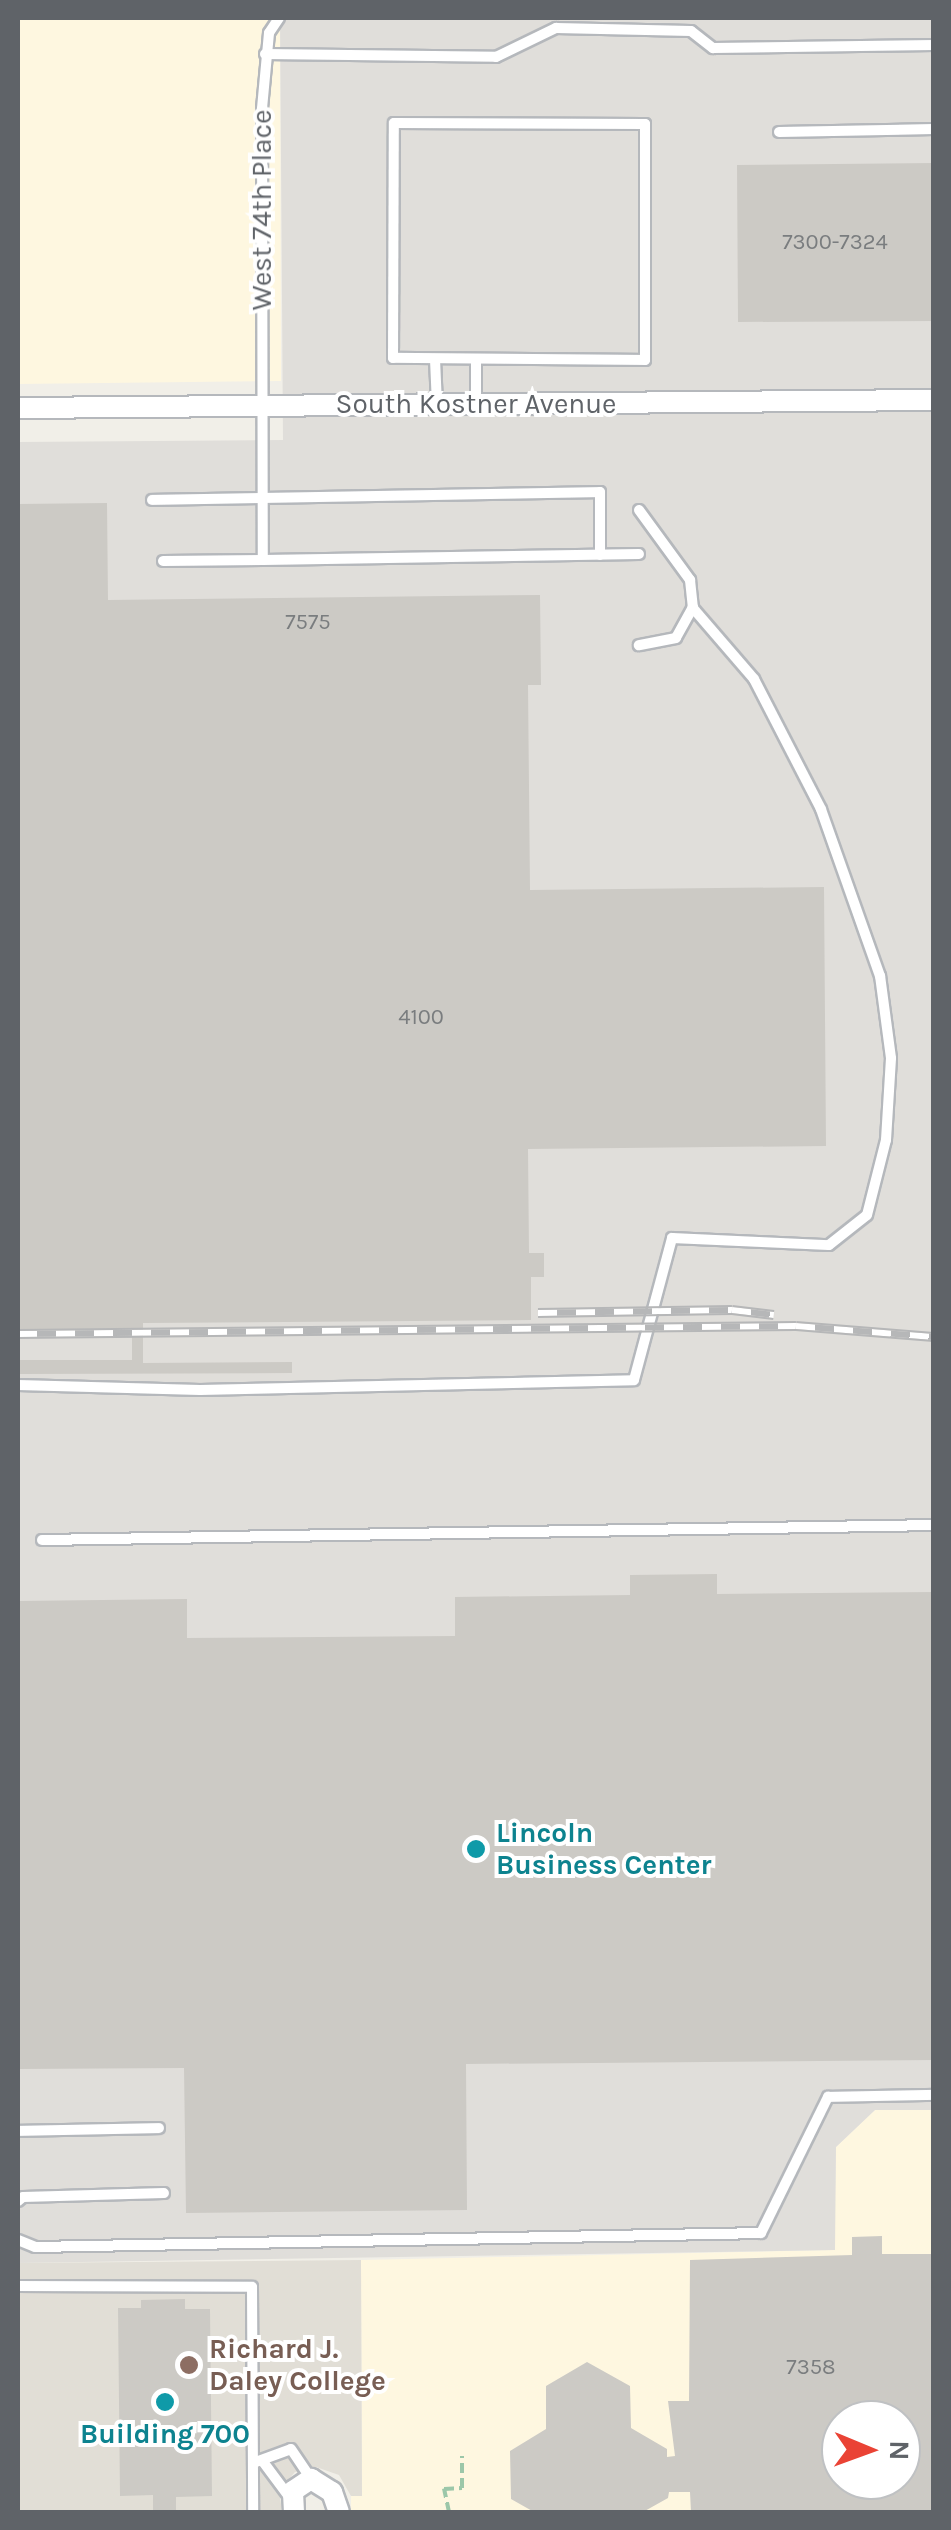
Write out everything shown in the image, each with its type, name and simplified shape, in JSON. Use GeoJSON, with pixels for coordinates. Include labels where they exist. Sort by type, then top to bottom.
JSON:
{"type":"FeatureCollection","features":[{"type":"Feature","properties":{"kind":"street","name":"South Kostner Avenue"},"geometry":{"type":"LineString","coordinates":[[18,408],[934,400]]}},
{"type":"Feature","properties":{"kind":"street"},"geometry":{"type":"LineString","coordinates":[[292,2505],[300,2483],[310,2479],[332,2492],[339,2512]]}},
{"type":"Feature","properties":{"kind":"lane","name":"West 74th Place"},"geometry":{"type":"LineString","coordinates":[[263,560],[265,54],[268,33],[279,18]]}},
{"type":"Feature","properties":{"kind":"lane"},"geometry":{"type":"LineString","coordinates":[[265,54],[496,57],[556,28],[691,31],[712,48],[934,45]]}},
{"type":"Feature","properties":{"kind":"lane"},"geometry":{"type":"LineString","coordinates":[[394,122],[645,124],[646,360],[435,358],[392,358],[394,122]]}},
{"type":"Feature","properties":{"kind":"lane"},"geometry":{"type":"LineString","coordinates":[[779,132],[934,129]]}},
{"type":"Feature","properties":{"kind":"lane"},"geometry":{"type":"LineString","coordinates":[[435,358],[437,404]]}},
{"type":"Feature","properties":{"kind":"lane"},"geometry":{"type":"LineString","coordinates":[[476,359],[476,404]]}},
{"type":"Feature","properties":{"kind":"lane"},"geometry":{"type":"LineString","coordinates":[[152,500],[600,492],[600,554]]}},
{"type":"Feature","properties":{"kind":"lane"},"geometry":{"type":"LineString","coordinates":[[18,1386],[200,1390],[634,1380],[672,1238],[829,1245],[866,1215],[887,1124],[890,1058],[880,976],[821,809],[754,679],[693,608],[690,580],[639,510]]}},
{"type":"Feature","properties":{"kind":"lane"},"geometry":{"type":"LineString","coordinates":[[163,561],[639,554]]}},
{"type":"Feature","properties":{"kind":"lane"},"geometry":{"type":"LineString","coordinates":[[639,646],[676,638],[693,608]]}},
{"type":"Feature","properties":{"kind":"lane"},"geometry":{"type":"LineString","coordinates":[[42,1540],[934,1525]]}},
{"type":"Feature","properties":{"kind":"lane"},"geometry":{"type":"LineString","coordinates":[[18,2240],[35,2247],[761,2233],[828,2097],[934,2095]]}},
{"type":"Feature","properties":{"kind":"lane"},"geometry":{"type":"LineString","coordinates":[[18,2131],[159,2128]]}},
{"type":"Feature","properties":{"kind":"lane"},"geometry":{"type":"LineString","coordinates":[[18,2201],[23,2197],[164,2194]]}},
{"type":"Feature","properties":{"kind":"lane"},"geometry":{"type":"LineString","coordinates":[[18,2286],[252,2287],[258,2463],[253,2512]]}},
{"type":"Feature","properties":{"kind":"lane"},"geometry":{"type":"LineString","coordinates":[[258,2463],[291,2449],[310,2479]]}},
{"type":"Feature","properties":{"kind":"lane"},"geometry":{"type":"LineString","coordinates":[[258,2463],[292,2505]]}},
{"type":"Feature","properties":{"kind":"path"},"geometry":{"type":"LineString","coordinates":[[449,2512],[444,2489],[462,2488],[462,2456]]}},
{"type":"Feature","properties":{"kind":"shaded area"},"geometry":{"type":"Polygon","coordinates":[[[18,18],[280,18],[281,381],[18,384],[18,18]]]}},
{"type":"Feature","properties":{"kind":"shaded area"},"geometry":{"type":"Polygon","coordinates":[[[280,18],[933,18],[934,2110],[875,2110],[836,2147],[835,2250],[18,2263],[18,442],[283,440],[280,18]]]}},
{"type":"Feature","properties":{"kind":"shaded area"},"geometry":{"type":"Polygon","coordinates":[[[875,2110],[933,2110],[933,2512],[351,2512],[351,2496],[362,2495],[361,2260],[834,2250],[836,2147],[875,2110]]]}},
{"type":"Feature","properties":{"kind":"shaded area","name":"Richard J. Daley College"},"geometry":{"type":"Polygon","coordinates":[[[361,2260],[362,2496],[351,2496],[339,2475],[316,2467],[295,2472],[286,2482],[280,2497],[282,2512],[18,2512],[18,2263],[361,2260]]]}},
{"type":"Feature","properties":{"kind":"building"},"geometry":{"type":"Polygon","coordinates":[[[934,163],[934,321],[738,322],[737,165],[934,163]]]}},
{"type":"Feature","properties":{"kind":"building"},"geometry":{"type":"Polygon","coordinates":[[[107,503],[108,600],[540,595],[541,685],[528,685],[530,890],[824,887],[826,1146],[528,1149],[529,1253],[544,1253],[544,1277],[531,1277],[531,1320],[143,1323],[143,1363],[292,1362],[292,1373],[18,1374],[18,1360],[132,1360],[132,1329],[18,1330],[18,504],[107,503]]]}},
{"type":"Feature","properties":{"kind":"building","name":"Lincoln Business Center"},"geometry":{"type":"Polygon","coordinates":[[[717,1574],[717,1594],[934,1592],[934,2060],[466,2064],[467,2210],[186,2213],[184,2068],[18,2069],[18,1601],[187,1599],[187,1638],[455,1636],[455,1597],[630,1595],[630,1575],[717,1574]]]}},
{"type":"Feature","properties":{"kind":"building"},"geometry":{"type":"Polygon","coordinates":[[[882,2236],[882,2254],[934,2254],[934,2512],[691,2512],[690,2492],[669,2492],[668,2498],[643,2512],[534,2512],[511,2499],[510,2451],[546,2429],[546,2386],[587,2362],[630,2386],[631,2428],[667,2449],[667,2457],[675,2456],[668,2401],[689,2401],[690,2260],[852,2255],[852,2237],[882,2236]]]}},
{"type":"Feature","properties":{"kind":"building","name":"Building 700"},"geometry":{"type":"Polygon","coordinates":[[[185,2299],[185,2309],[210,2309],[212,2496],[176,2497],[176,2512],[153,2512],[153,2495],[120,2496],[118,2308],[141,2308],[141,2300],[185,2299]]]}},
{"type":"Feature","properties":{"kind":"railway"},"geometry":{"type":"LineString","coordinates":[[538,1313],[732,1310],[774,1315]]}},
{"type":"Feature","properties":{"kind":"railway"},"geometry":{"type":"LineString","coordinates":[[18,1334],[796,1326],[934,1337]]}},
{"type":"Feature","properties":{"kind":"place","name":"Lincoln Business Center"},"geometry":{"type":"Point","coordinates":[476,1849]}},
{"type":"Feature","properties":{"kind":"place","name":"Richard J. Daley College"},"geometry":{"type":"Point","coordinates":[189,2365]}},
{"type":"Feature","properties":{"kind":"place","name":"Building 700"},"geometry":{"type":"Point","coordinates":[165,2402]}}]}
